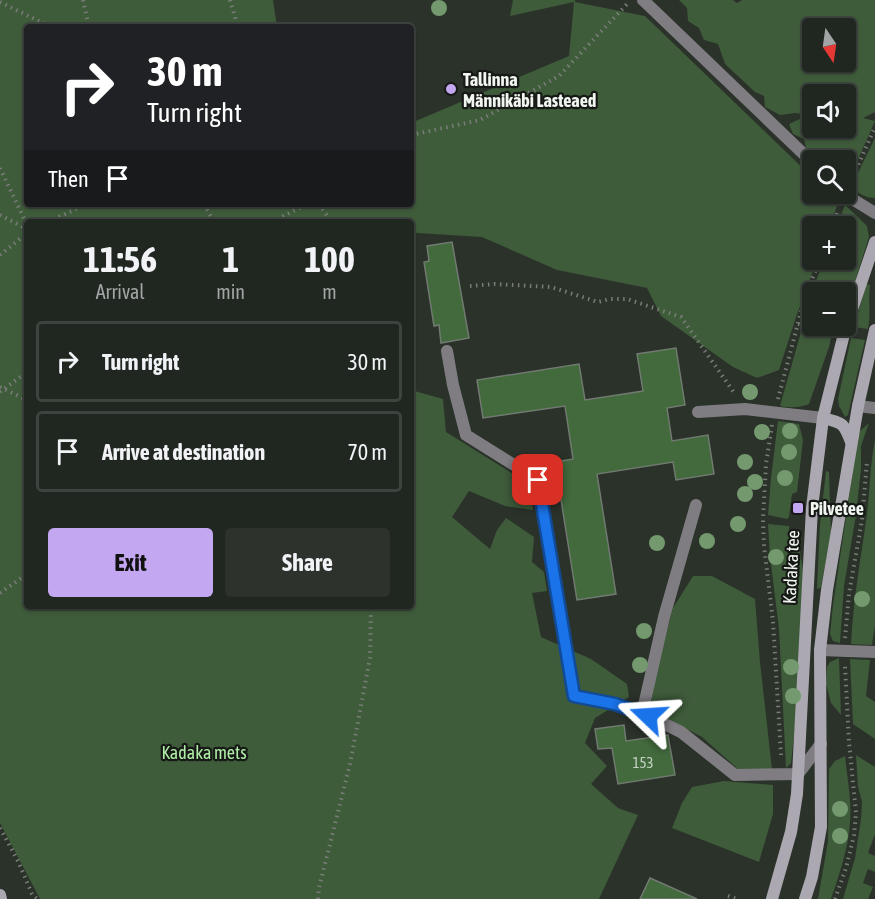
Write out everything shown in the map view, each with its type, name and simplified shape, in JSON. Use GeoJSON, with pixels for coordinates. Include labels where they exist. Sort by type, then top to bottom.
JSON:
{"type":"FeatureCollection","features":[{"type":"Feature","properties":{"kind":"main road","name":"Kadaka tee"},"geometry":{"type":"LineString","coordinates":[[772,899],[791,832],[798,774],[812,508],[823,418],[845,330],[875,242]]}},
{"type":"Feature","properties":{"kind":"main road","name":"Kadaka tee"},"geometry":{"type":"LineString","coordinates":[[805,899],[812,877],[821,827],[820,650],[827,590],[858,406],[875,330]]}},
{"type":"Feature","properties":{"kind":"main road"},"geometry":{"type":"LineString","coordinates":[[823,418],[837,421],[846,428],[852,443]]}},
{"type":"Feature","properties":{"kind":"street"},"geometry":{"type":"LineString","coordinates":[[643,0],[802,153]]}},
{"type":"Feature","properties":{"kind":"street"},"geometry":{"type":"LineString","coordinates":[[856,201],[875,213]]}},
{"type":"Feature","properties":{"kind":"street"},"geometry":{"type":"LineString","coordinates":[[447,351],[466,435],[538,480],[574,696],[615,704],[681,732],[735,775],[798,774],[821,744]]}},
{"type":"Feature","properties":{"kind":"street"},"geometry":{"type":"LineString","coordinates":[[858,406],[875,408]]}},
{"type":"Feature","properties":{"kind":"street"},"geometry":{"type":"LineString","coordinates":[[698,412],[745,409],[823,418]]}},
{"type":"Feature","properties":{"kind":"street"},"geometry":{"type":"LineString","coordinates":[[642,714],[664,617],[696,505]]}},
{"type":"Feature","properties":{"kind":"street"},"geometry":{"type":"LineString","coordinates":[[820,650],[875,652]]}},
{"type":"Feature","properties":{"kind":"path"},"geometry":{"type":"LineString","coordinates":[[83,0],[88,24]]}},
{"type":"Feature","properties":{"kind":"path"},"geometry":{"type":"LineString","coordinates":[[230,0],[237,24]]}},
{"type":"Feature","properties":{"kind":"path"},"geometry":{"type":"LineString","coordinates":[[414,134],[480,120],[559,76],[630,0]]}},
{"type":"Feature","properties":{"kind":"path"},"geometry":{"type":"LineString","coordinates":[[0,2],[45,24]]}},
{"type":"Feature","properties":{"kind":"path"},"geometry":{"type":"LineString","coordinates":[[856,169],[875,127]]}},
{"type":"Feature","properties":{"kind":"path"},"geometry":{"type":"LineString","coordinates":[[0,168],[24,222]]}},
{"type":"Feature","properties":{"kind":"path"},"geometry":{"type":"LineString","coordinates":[[54,219],[80,207]]}},
{"type":"Feature","properties":{"kind":"path"},"geometry":{"type":"LineString","coordinates":[[278,219],[302,207]]}},
{"type":"Feature","properties":{"kind":"path"},"geometry":{"type":"LineString","coordinates":[[0,214],[24,227]]}},
{"type":"Feature","properties":{"kind":"path"},"geometry":{"type":"LineString","coordinates":[[0,255],[24,232]]}},
{"type":"Feature","properties":{"kind":"path"},"geometry":{"type":"LineString","coordinates":[[776,405],[806,293],[816,270]]}},
{"type":"Feature","properties":{"kind":"path"},"geometry":{"type":"LineString","coordinates":[[470,286],[494,284],[551,287],[598,302],[627,299],[681,317],[745,409]]}},
{"type":"Feature","properties":{"kind":"path"},"geometry":{"type":"LineString","coordinates":[[798,324],[802,325]]}},
{"type":"Feature","properties":{"kind":"path"},"geometry":{"type":"LineString","coordinates":[[1,389],[24,374]]}},
{"type":"Feature","properties":{"kind":"path"},"geometry":{"type":"LineString","coordinates":[[1,389],[24,399]]}},
{"type":"Feature","properties":{"kind":"path"},"geometry":{"type":"LineString","coordinates":[[773,422],[766,464],[763,519],[773,621],[781,757]]}},
{"type":"Feature","properties":{"kind":"path"},"geometry":{"type":"LineString","coordinates":[[845,644],[849,594],[862,520],[867,455]]}},
{"type":"Feature","properties":{"kind":"path"},"geometry":{"type":"LineString","coordinates":[[0,593],[24,575]]}},
{"type":"Feature","properties":{"kind":"path"},"geometry":{"type":"LineString","coordinates":[[318,899],[350,764],[370,658],[370,609]]}},
{"type":"Feature","properties":{"kind":"path"},"geometry":{"type":"LineString","coordinates":[[835,899],[846,868],[854,835],[856,813],[845,659]]}},
{"type":"Feature","properties":{"kind":"path"},"geometry":{"type":"LineString","coordinates":[[0,828],[34,897]]}},
{"type":"Feature","properties":{"kind":"path"},"geometry":{"type":"LineString","coordinates":[[728,896],[737,899]]}},
{"type":"Feature","properties":{"kind":"green space","name":"Kadaka mets"},"geometry":{"type":"Polygon","coordinates":[[[0,0],[273,0],[277,24],[24,24],[24,207],[414,207],[414,122],[569,56],[574,2],[510,16],[513,0],[575,0],[575,2],[645,16],[802,167],[802,204],[838,204],[833,216],[802,216],[802,270],[813,270],[809,282],[802,282],[802,301],[779,370],[757,378],[733,367],[661,316],[647,288],[557,270],[482,237],[417,233],[414,232],[414,219],[24,219],[24,609],[414,609],[414,391],[443,399],[446,432],[529,484],[533,510],[505,506],[469,491],[452,517],[490,549],[497,530],[506,518],[534,537],[532,562],[544,572],[547,591],[532,593],[541,637],[591,659],[627,684],[629,697],[595,718],[585,743],[607,766],[591,784],[618,808],[638,815],[599,899],[40,899],[0,823],[0,0]]]}},
{"type":"Feature","properties":{"kind":"green space"},"geometry":{"type":"Polygon","coordinates":[[[679,0],[733,0],[737,3],[742,0],[875,0],[875,112],[863,118],[875,121],[856,164],[856,150],[807,150],[804,139],[793,134],[789,124],[802,118],[802,138],[856,138],[856,84],[802,84],[802,114],[780,115],[765,107],[764,96],[755,92],[725,64],[718,44],[704,40],[699,28],[688,21],[687,8],[679,0]]]}},
{"type":"Feature","properties":{"kind":"green space"},"geometry":{"type":"Polygon","coordinates":[[[875,138],[875,198],[862,195],[856,191],[856,177],[875,138]]]}},
{"type":"Feature","properties":{"kind":"green space"},"geometry":{"type":"Polygon","coordinates":[[[845,205],[867,226],[869,237],[855,282],[816,282],[820,270],[856,270],[856,216],[841,216],[845,205]]]}},
{"type":"Feature","properties":{"kind":"green space"},"geometry":{"type":"Polygon","coordinates":[[[866,284],[870,285],[868,329],[856,327],[866,284]]]}},
{"type":"Feature","properties":{"kind":"green space"},"geometry":{"type":"Polygon","coordinates":[[[801,332],[802,336],[831,338],[809,404],[795,407],[780,406],[801,332]]]}},
{"type":"Feature","properties":{"kind":"green space"},"geometry":{"type":"Polygon","coordinates":[[[851,338],[865,340],[848,415],[845,417],[838,399],[851,338]]]}},
{"type":"Feature","properties":{"kind":"green space"},"geometry":{"type":"Polygon","coordinates":[[[778,421],[799,424],[803,440],[797,492],[792,494],[787,519],[768,515],[778,421]]]}},
{"type":"Feature","properties":{"kind":"green space"},"geometry":{"type":"Polygon","coordinates":[[[869,423],[861,446],[861,469],[844,586],[840,643],[833,641],[830,634],[833,605],[858,436],[869,423]]]}},
{"type":"Feature","properties":{"kind":"green space"},"geometry":{"type":"Polygon","coordinates":[[[875,440],[875,625],[872,645],[851,644],[855,595],[875,440]]]}},
{"type":"Feature","properties":{"kind":"green space"},"geometry":{"type":"Polygon","coordinates":[[[826,471],[829,472],[831,533],[821,587],[818,589],[820,524],[826,471]]]}},
{"type":"Feature","properties":{"kind":"green space"},"geometry":{"type":"Polygon","coordinates":[[[768,524],[789,526],[789,539],[798,540],[804,575],[797,709],[791,763],[786,768],[779,629],[768,524]]]}},
{"type":"Feature","properties":{"kind":"green space"},"geometry":{"type":"Polygon","coordinates":[[[693,576],[712,576],[755,599],[772,769],[739,770],[702,737],[650,710],[656,669],[673,608],[693,576]]]}},
{"type":"Feature","properties":{"kind":"green space"},"geometry":{"type":"Polygon","coordinates":[[[839,658],[841,715],[831,703],[826,684],[827,667],[830,662],[839,658]]]}},
{"type":"Feature","properties":{"kind":"green space"},"geometry":{"type":"Polygon","coordinates":[[[850,659],[870,660],[866,696],[875,702],[875,739],[853,724],[850,659]]]}},
{"type":"Feature","properties":{"kind":"green space"},"geometry":{"type":"Polygon","coordinates":[[[856,755],[875,767],[875,834],[868,853],[875,856],[875,872],[868,869],[863,883],[873,887],[868,899],[843,899],[855,858],[861,819],[862,802],[858,787],[856,755]]]}},
{"type":"Feature","properties":{"kind":"green space"},"geometry":{"type":"Polygon","coordinates":[[[845,756],[850,805],[848,841],[831,899],[818,899],[828,841],[829,769],[835,761],[845,756]]]}},
{"type":"Feature","properties":{"kind":"green space"},"geometry":{"type":"Polygon","coordinates":[[[724,781],[773,785],[773,814],[759,862],[672,828],[682,803],[692,787],[724,781]]]}},
{"type":"Feature","properties":{"kind":"building"},"geometry":{"type":"Polygon","coordinates":[[[452,242],[469,338],[441,343],[439,325],[434,326],[424,262],[429,261],[427,246],[452,242]]]}},
{"type":"Feature","properties":{"kind":"building"},"geometry":{"type":"Polygon","coordinates":[[[676,348],[685,405],[667,408],[672,441],[708,435],[714,474],[676,480],[673,462],[597,474],[616,594],[577,600],[555,462],[573,459],[565,406],[483,418],[477,380],[579,364],[585,400],[643,391],[637,354],[676,348]]]}},
{"type":"Feature","properties":{"kind":"building"},"geometry":{"type":"Polygon","coordinates":[[[624,725],[626,741],[668,735],[675,775],[618,784],[612,748],[598,749],[595,729],[624,725]]]}},
{"type":"Feature","properties":{"kind":"building"},"geometry":{"type":"Polygon","coordinates":[[[650,878],[697,899],[640,899],[650,878]]]}},
{"type":"Feature","properties":{"kind":"place","name":"Tallinna Männikäbi Lasteaed"},"geometry":{"type":"Point","coordinates":[451,89]}},
{"type":"Feature","properties":{"kind":"place","name":"Pilvetee"},"geometry":{"type":"Point","coordinates":[798,508]}},
{"type":"Feature","properties":{"kind":"route"},"geometry":{"type":"LineString","coordinates":[[538,480],[574,696],[615,704],[648,716]]}}]}
